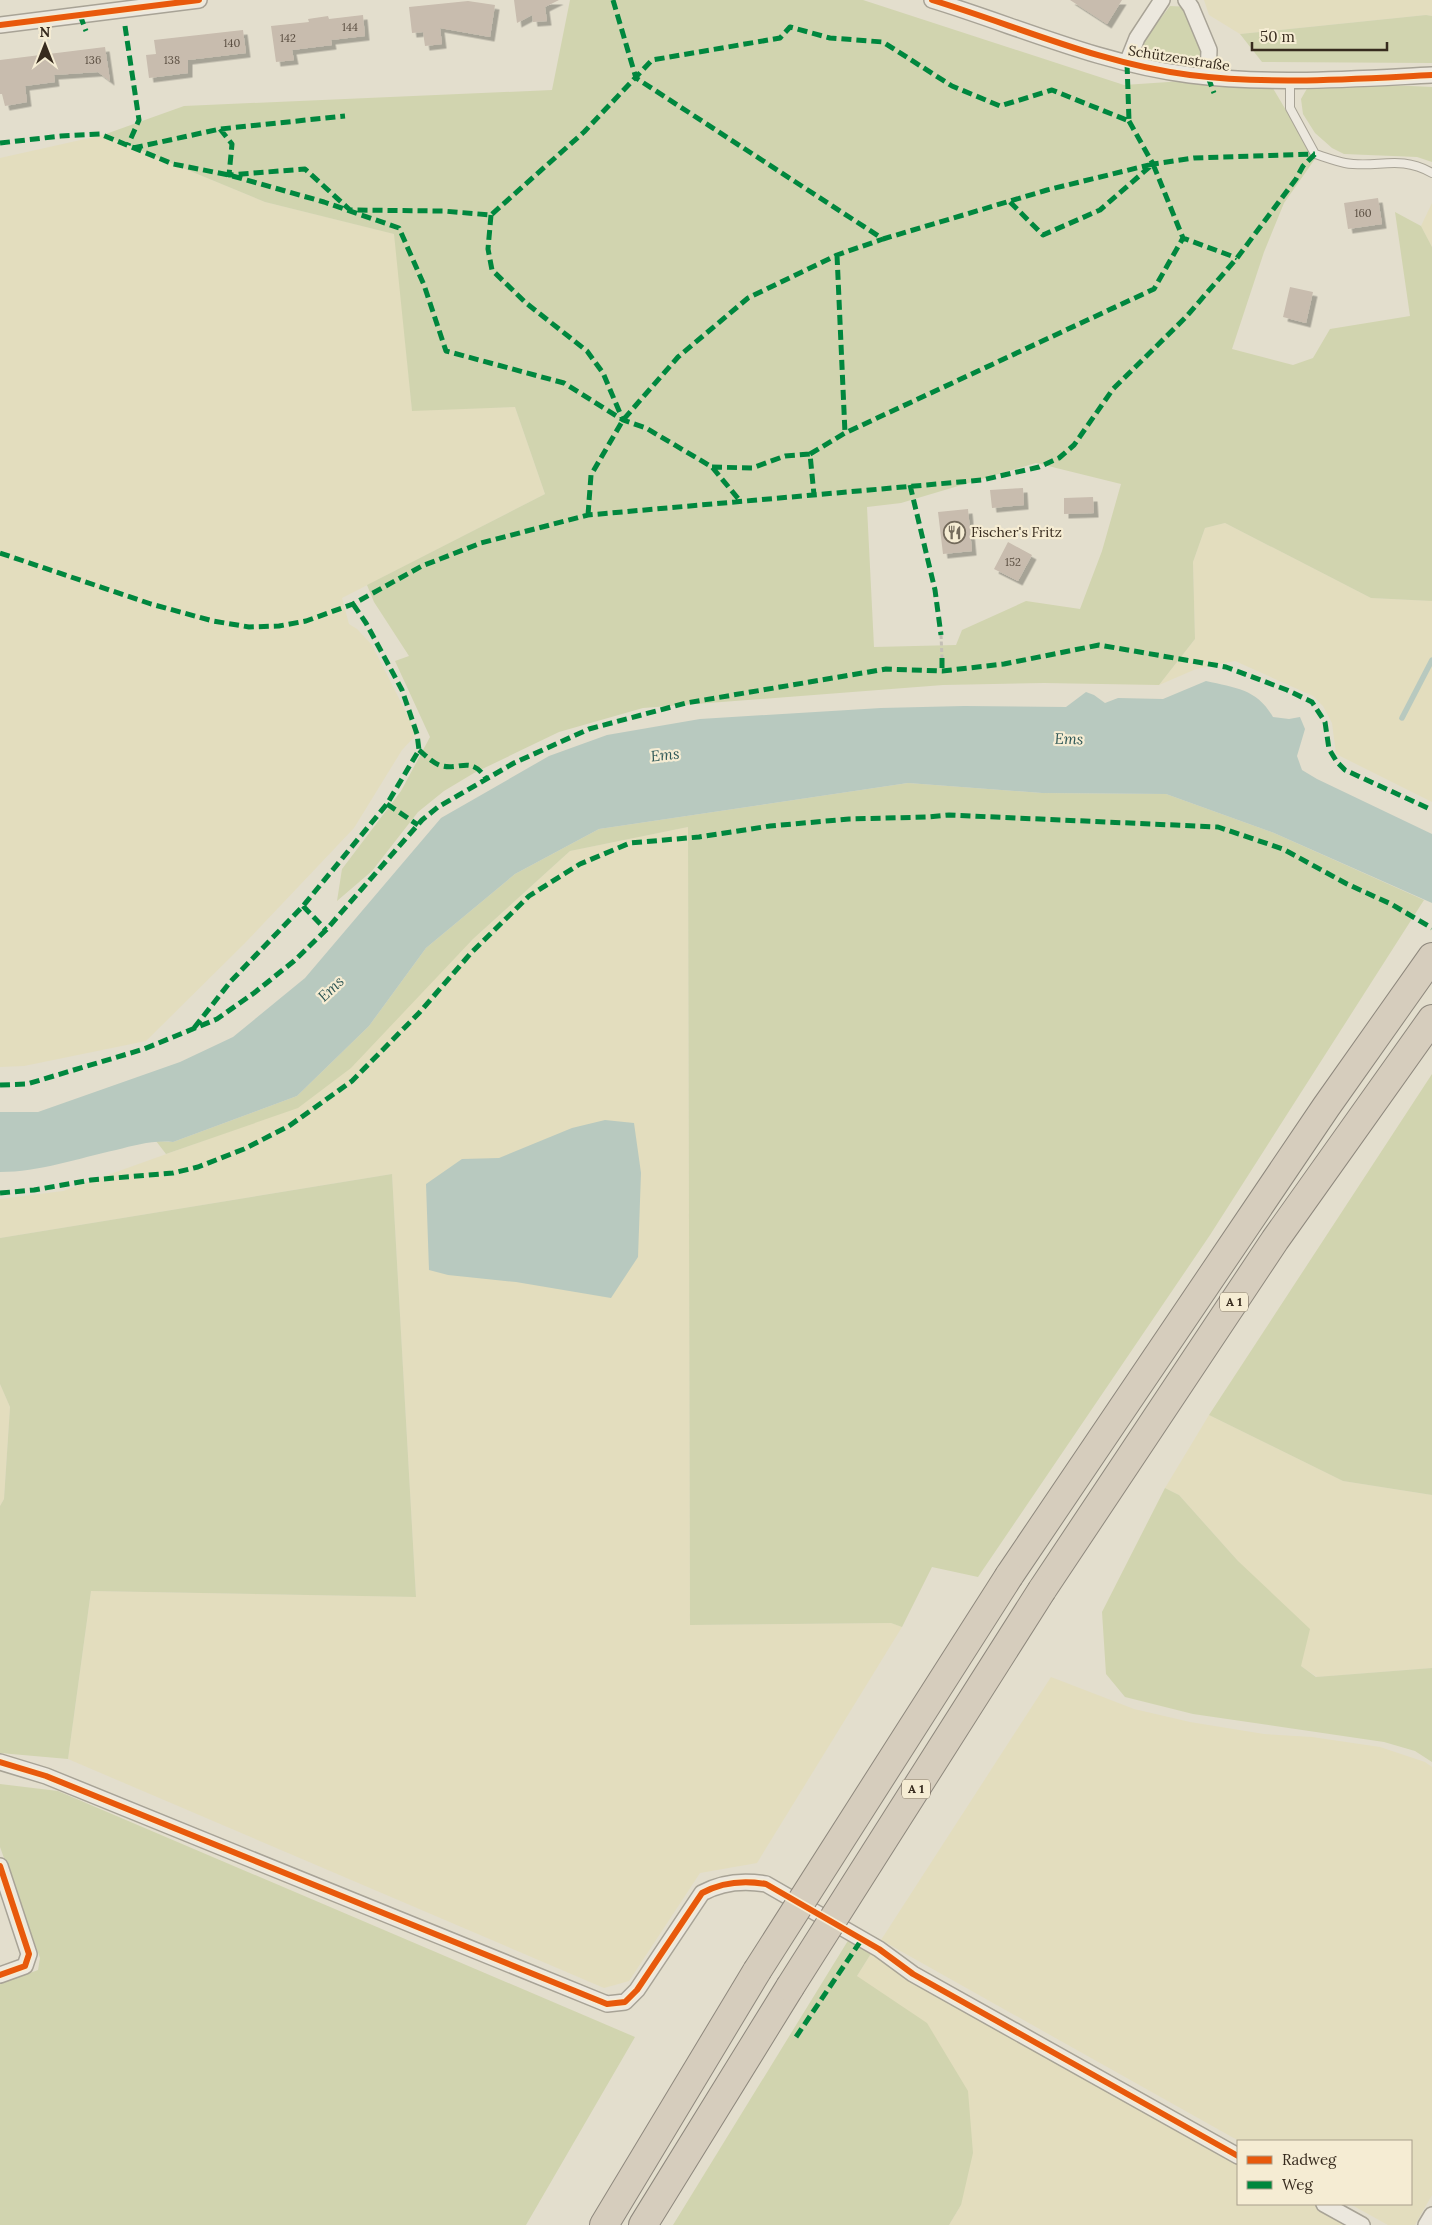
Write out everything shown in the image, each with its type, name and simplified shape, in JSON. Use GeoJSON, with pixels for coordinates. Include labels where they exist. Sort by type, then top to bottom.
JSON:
{"type":"FeatureCollection","features":[{"type":"Feature","properties":{"kind":"highway","name":"A 1"},"geometry":{"type":"LineString","coordinates":[[604,2225],[757,1971],[1009,1576],[1326,1107],[1432,957]]}},
{"type":"Feature","properties":{"kind":"highway","name":"A 1"},"geometry":{"type":"LineString","coordinates":[[643,2225],[790,1988],[1042,1590],[1275,1240],[1432,1019]]}},
{"type":"Feature","properties":{"kind":"street"},"geometry":{"type":"LineString","coordinates":[[0,25],[79,7],[199,0]]}},
{"type":"Feature","properties":{"kind":"street","name":"Schützenstraße"},"geometry":{"type":"LineString","coordinates":[[932,0],[1127,63],[1208,77],[1252,81],[1290,81],[1432,75]]}},
{"type":"Feature","properties":{"kind":"street"},"geometry":{"type":"LineString","coordinates":[[1127,63],[1137,38],[1162,0]]}},
{"type":"Feature","properties":{"kind":"street"},"geometry":{"type":"LineString","coordinates":[[1186,0],[1191,7],[1209,50],[1208,77]]}},
{"type":"Feature","properties":{"kind":"street"},"geometry":{"type":"LineString","coordinates":[[0,1762],[56,1780],[606,2004],[624,2002],[636,1990],[702,1893],[718,1884],[752,1881],[766,1884],[879,1949],[913,1974],[1237,2155]]}},
{"type":"Feature","properties":{"kind":"street"},"geometry":{"type":"LineString","coordinates":[[0,1866],[29,1954],[25,1966],[0,1975]]}},
{"type":"Feature","properties":{"kind":"street"},"geometry":{"type":"LineString","coordinates":[[1326,2205],[1362,2225]]}},
{"type":"Feature","properties":{"kind":"street"},"geometry":{"type":"LineString","coordinates":[[1426,2225],[1432,2215]]}},
{"type":"Feature","properties":{"kind":"lane"},"geometry":{"type":"LineString","coordinates":[[1290,81],[1290,108],[1315,154],[1346,163],[1410,164],[1432,173]]}},
{"type":"Feature","properties":{"kind":"path"},"geometry":{"type":"LineString","coordinates":[[941,635],[942,658]]}},
{"type":"Feature","properties":{"kind":"shaded area"},"geometry":{"type":"Polygon","coordinates":[[[1204,0],[1432,0],[1432,16],[1426,15],[1240,34],[1209,15],[1204,0]]]}},
{"type":"Feature","properties":{"kind":"shaded area"},"geometry":{"type":"Polygon","coordinates":[[[103,135],[265,202],[395,234],[412,410],[515,407],[545,494],[342,598],[349,624],[357,629],[372,645],[417,734],[402,750],[354,828],[245,943],[146,1041],[24,1066],[0,1067],[0,158],[103,135]]]}},
{"type":"Feature","properties":{"kind":"shaded area"},"geometry":{"type":"Polygon","coordinates":[[[1432,203],[1432,247],[1421,226],[1432,203]]]}},
{"type":"Feature","properties":{"kind":"shaded area"},"geometry":{"type":"Polygon","coordinates":[[[1225,523],[1371,598],[1432,601],[1432,802],[1336,754],[1332,723],[1323,706],[1313,696],[1235,661],[1196,669],[1159,685],[1195,639],[1193,562],[1205,528],[1225,523]]]}},
{"type":"Feature","properties":{"kind":"shaded area"},"geometry":{"type":"Polygon","coordinates":[[[688,827],[690,1625],[891,1623],[902,1627],[757,1863],[700,1873],[629,1981],[604,1988],[68,1759],[91,1591],[416,1597],[392,1174],[0,1238],[0,1199],[63,1191],[298,1107],[473,939],[570,851],[688,827]]]}},
{"type":"Feature","properties":{"kind":"shaded area"},"geometry":{"type":"Polygon","coordinates":[[[0,1384],[10,1407],[4,1499],[0,1506],[0,1384]]]}},
{"type":"Feature","properties":{"kind":"shaded area"},"geometry":{"type":"Polygon","coordinates":[[[1209,1415],[1343,1481],[1432,1495],[1432,1668],[1317,1677],[1301,1666],[1238,1561],[1179,1495],[1165,1488],[1209,1415]]]}},
{"type":"Feature","properties":{"kind":"shaded area"},"geometry":{"type":"Polygon","coordinates":[[[1051,1677],[1134,1709],[1190,1722],[1264,1734],[1312,1737],[1380,1747],[1425,1762],[1432,1767],[1432,2195],[1415,2225],[1388,2225],[1352,2205],[1412,2205],[1412,2140],[1237,2140],[881,1940],[1051,1677]]]}},
{"type":"Feature","properties":{"kind":"shaded area"},"geometry":{"type":"Polygon","coordinates":[[[872,1952],[1237,2161],[1237,2205],[1315,2205],[1353,2225],[949,2225],[961,2205],[857,1976],[872,1952]]]}},
{"type":"Feature","properties":{"kind":"green space"},"geometry":{"type":"Polygon","coordinates":[[[570,0],[863,0],[1124,85],[1198,80],[1271,85],[1315,159],[1284,203],[1264,252],[1232,349],[1293,365],[1313,358],[1330,329],[1410,316],[1395,212],[1421,226],[1432,247],[1432,601],[1371,598],[1225,523],[1205,528],[1193,562],[1195,639],[1159,685],[1044,683],[943,685],[643,708],[559,732],[474,773],[444,791],[418,812],[372,871],[337,901],[342,869],[401,791],[430,737],[395,661],[409,656],[374,602],[367,585],[545,494],[515,407],[412,411],[394,234],[265,202],[103,135],[184,106],[552,90],[570,0]],[[1036,463],[901,503],[867,507],[874,647],[956,645],[962,630],[1026,601],[1080,609],[1102,551],[1121,484],[1036,463]]]}},
{"type":"Feature","properties":{"kind":"green space"},"geometry":{"type":"Polygon","coordinates":[[[1170,6],[1191,7],[1208,77],[1127,63],[1170,6]]]}},
{"type":"Feature","properties":{"kind":"green space"},"geometry":{"type":"Polygon","coordinates":[[[1426,15],[1432,16],[1432,63],[1262,62],[1240,34],[1426,15]]]}},
{"type":"Feature","properties":{"kind":"green space"},"geometry":{"type":"Polygon","coordinates":[[[1369,84],[1432,87],[1432,162],[1417,157],[1344,154],[1332,148],[1315,133],[1303,114],[1301,99],[1309,85],[1369,84]]]}},
{"type":"Feature","properties":{"kind":"green space"},"geometry":{"type":"Polygon","coordinates":[[[908,783],[1042,793],[1166,794],[1274,833],[1424,900],[1210,1235],[978,1577],[932,1567],[902,1627],[891,1623],[690,1625],[688,827],[570,851],[473,939],[351,1068],[298,1108],[166,1154],[156,1141],[173,1142],[297,1096],[369,1026],[426,948],[515,874],[599,829],[908,783]]]}},
{"type":"Feature","properties":{"kind":"green space"},"geometry":{"type":"Polygon","coordinates":[[[1432,1074],[1432,1495],[1343,1481],[1209,1415],[1432,1074]]]}},
{"type":"Feature","properties":{"kind":"green space"},"geometry":{"type":"Polygon","coordinates":[[[392,1174],[416,1597],[91,1591],[68,1759],[0,1753],[0,1506],[4,1499],[10,1407],[0,1384],[0,1238],[392,1174]]]}},
{"type":"Feature","properties":{"kind":"green space"},"geometry":{"type":"Polygon","coordinates":[[[1165,1488],[1179,1495],[1238,1561],[1310,1629],[1301,1666],[1316,1677],[1432,1668],[1432,1762],[1415,1751],[1384,1742],[1193,1714],[1125,1697],[1106,1674],[1102,1612],[1165,1488]]]}},
{"type":"Feature","properties":{"kind":"green space"},"geometry":{"type":"Polygon","coordinates":[[[0,1784],[58,1791],[635,2037],[526,2225],[0,2225],[0,1984],[38,1970],[40,1958],[0,1847],[0,1784]]]}},
{"type":"Feature","properties":{"kind":"green space"},"geometry":{"type":"Polygon","coordinates":[[[849,1939],[872,1952],[857,1976],[927,2023],[968,2091],[973,2153],[961,2205],[949,2225],[673,2225],[849,1939]]]}},
{"type":"Feature","properties":{"kind":"water","name":"Ems"},"geometry":{"type":"Polygon","coordinates":[[[1206,681],[1236,688],[1253,695],[1267,708],[1273,717],[1289,719],[1300,717],[1305,729],[1297,756],[1302,770],[1432,834],[1432,903],[1274,833],[1166,794],[1042,793],[908,783],[599,829],[515,874],[426,948],[369,1026],[297,1096],[173,1142],[144,1143],[44,1167],[0,1172],[0,1112],[38,1112],[180,1062],[233,1037],[305,978],[441,818],[549,756],[607,735],[700,719],[881,708],[964,706],[1066,707],[1086,692],[1105,703],[1118,698],[1163,699],[1206,681]]]}},
{"type":"Feature","properties":{"kind":"water"},"geometry":{"type":"Polygon","coordinates":[[[605,1120],[634,1123],[641,1173],[638,1257],[611,1298],[516,1282],[448,1275],[429,1270],[426,1184],[462,1159],[499,1158],[572,1128],[605,1120]]]}},
{"type":"Feature","properties":{"kind":"building"},"geometry":{"type":"Polygon","coordinates":[[[514,0],[559,0],[545,7],[547,21],[533,22],[532,15],[517,23],[514,0]]]}},
{"type":"Feature","properties":{"kind":"building"},"geometry":{"type":"Polygon","coordinates":[[[1070,0],[1122,0],[1107,24],[1070,0]]]}},
{"type":"Feature","properties":{"kind":"building"},"geometry":{"type":"Polygon","coordinates":[[[468,1],[495,5],[490,37],[440,28],[442,44],[425,46],[423,32],[412,33],[409,7],[468,1]]]}},
{"type":"Feature","properties":{"kind":"building"},"geometry":{"type":"Polygon","coordinates":[[[363,15],[365,36],[331,40],[332,45],[292,50],[294,60],[276,62],[271,26],[309,22],[308,19],[328,16],[329,19],[363,15]]]}},
{"type":"Feature","properties":{"kind":"building"},"geometry":{"type":"Polygon","coordinates":[[[243,30],[246,53],[188,60],[188,73],[149,78],[146,55],[156,54],[154,40],[243,30]]]}},
{"type":"Feature","properties":{"kind":"building"},"geometry":{"type":"Polygon","coordinates":[[[105,47],[110,81],[98,72],[54,75],[55,82],[25,86],[27,102],[5,106],[2,94],[0,94],[0,60],[105,47]]]}},
{"type":"Feature","properties":{"kind":"building"},"geometry":{"type":"Polygon","coordinates":[[[1378,198],[1382,224],[1348,229],[1344,203],[1378,198]]]}},
{"type":"Feature","properties":{"kind":"building"},"geometry":{"type":"Polygon","coordinates":[[[1290,287],[1313,292],[1306,323],[1283,317],[1290,287]]]}},
{"type":"Feature","properties":{"kind":"building"},"geometry":{"type":"Polygon","coordinates":[[[1023,488],[1024,505],[992,508],[990,490],[1023,488]]]}},
{"type":"Feature","properties":{"kind":"building"},"geometry":{"type":"Polygon","coordinates":[[[1093,497],[1094,513],[1064,514],[1064,498],[1093,497]]]}},
{"type":"Feature","properties":{"kind":"building","name":"Fischer's Fritz"},"geometry":{"type":"Polygon","coordinates":[[[968,509],[972,551],[943,554],[938,512],[968,509]]]}},
{"type":"Feature","properties":{"kind":"building"},"geometry":{"type":"Polygon","coordinates":[[[1008,542],[1032,555],[1018,581],[994,569],[1008,542]]]}},
{"type":"Feature","properties":{"kind":"waterway"},"geometry":{"type":"LineString","coordinates":[[1402,718],[1432,660]]}},
{"type":"Feature","properties":{"kind":"marked path"},"geometry":{"type":"LineString","coordinates":[[613,0],[636,78],[883,239],[1047,190],[1153,164]]}},
{"type":"Feature","properties":{"kind":"marked path"},"geometry":{"type":"LineString","coordinates":[[80,15],[86,31]]}},
{"type":"Feature","properties":{"kind":"marked path"},"geometry":{"type":"LineString","coordinates":[[125,26],[139,120],[128,145]]}},
{"type":"Feature","properties":{"kind":"marked path"},"geometry":{"type":"LineString","coordinates":[[220,129],[232,144],[229,175],[305,169],[350,210],[443,211],[491,215],[584,132],[652,60],[780,38],[790,27],[830,38],[883,42],[952,86],[1000,106],[1052,90],[1129,121],[1127,63]]}},
{"type":"Feature","properties":{"kind":"marked path"},"geometry":{"type":"LineString","coordinates":[[1208,77],[1214,93]]}},
{"type":"Feature","properties":{"kind":"marked path"},"geometry":{"type":"LineString","coordinates":[[133,148],[220,129],[345,116]]}},
{"type":"Feature","properties":{"kind":"marked path"},"geometry":{"type":"LineString","coordinates":[[1129,121],[1153,164],[1194,158],[1315,154]]}},
{"type":"Feature","properties":{"kind":"marked path"},"geometry":{"type":"LineString","coordinates":[[0,143],[61,136],[100,134],[173,164],[229,175],[324,202],[399,228],[424,285],[446,351],[564,383],[623,420],[646,428],[712,467],[741,502]]}},
{"type":"Feature","properties":{"kind":"marked path"},"geometry":{"type":"LineString","coordinates":[[0,553],[151,604],[213,621],[249,627],[279,626],[306,621],[353,604],[422,566],[481,543],[588,515],[982,480],[1039,467],[1059,458],[1074,445],[1113,389],[1186,317],[1237,258],[1296,179],[1303,166],[1315,154]]}},
{"type":"Feature","properties":{"kind":"marked path"},"geometry":{"type":"LineString","coordinates":[[1010,202],[1043,235],[1100,210],[1153,164],[1183,238],[1237,258]]}},
{"type":"Feature","properties":{"kind":"marked path"},"geometry":{"type":"LineString","coordinates":[[491,215],[488,249],[492,270],[526,303],[587,351],[603,373],[623,420]]}},
{"type":"Feature","properties":{"kind":"marked path"},"geometry":{"type":"LineString","coordinates":[[810,454],[845,433],[1154,289],[1183,238]]}},
{"type":"Feature","properties":{"kind":"marked path"},"geometry":{"type":"LineString","coordinates":[[588,515],[591,475],[623,420],[678,357],[748,298],[837,255],[883,239]]}},
{"type":"Feature","properties":{"kind":"marked path"},"geometry":{"type":"LineString","coordinates":[[837,255],[845,433]]}},
{"type":"Feature","properties":{"kind":"marked path"},"geometry":{"type":"LineString","coordinates":[[712,467],[752,468],[785,456],[810,454],[814,495]]}},
{"type":"Feature","properties":{"kind":"marked path"},"geometry":{"type":"LineString","coordinates":[[910,485],[935,590],[941,635]]}},
{"type":"Feature","properties":{"kind":"marked path"},"geometry":{"type":"LineString","coordinates":[[194,1028],[231,981],[303,906],[387,804],[419,750],[417,734],[402,690],[366,623],[353,604]]}},
{"type":"Feature","properties":{"kind":"marked path"},"geometry":{"type":"LineString","coordinates":[[0,1085],[27,1084],[144,1049],[217,1019],[294,961],[326,930],[422,820],[438,807],[514,763],[589,729],[686,703],[886,669],[942,671],[1004,664],[1099,645],[1226,667],[1287,690],[1312,702],[1325,722],[1329,749],[1337,762],[1345,770],[1432,810]]}},
{"type":"Feature","properties":{"kind":"marked path"},"geometry":{"type":"LineString","coordinates":[[942,658],[942,671]]}},
{"type":"Feature","properties":{"kind":"marked path"},"geometry":{"type":"LineString","coordinates":[[419,750],[439,765],[446,767],[470,765],[475,767],[486,779]]}},
{"type":"Feature","properties":{"kind":"marked path"},"geometry":{"type":"LineString","coordinates":[[387,804],[418,825]]}},
{"type":"Feature","properties":{"kind":"marked path"},"geometry":{"type":"LineString","coordinates":[[0,1193],[34,1190],[91,1180],[173,1173],[198,1167],[244,1149],[289,1126],[352,1081],[419,1013],[471,953],[529,896],[580,864],[630,843],[699,837],[770,826],[849,819],[949,815],[1218,827],[1283,849],[1347,884],[1391,904],[1432,928]]}},
{"type":"Feature","properties":{"kind":"marked path"},"geometry":{"type":"LineString","coordinates":[[303,906],[326,930]]}},
{"type":"Feature","properties":{"kind":"marked path"},"geometry":{"type":"LineString","coordinates":[[796,2037],[862,1939]]}},
{"type":"Feature","properties":{"kind":"cycle path"},"geometry":{"type":"LineString","coordinates":[[0,25],[199,0]]}},
{"type":"Feature","properties":{"kind":"cycle path"},"geometry":{"type":"LineString","coordinates":[[932,0],[1092,53],[1157,70],[1190,75],[1250,80],[1432,75]]}},
{"type":"Feature","properties":{"kind":"cycle path"},"geometry":{"type":"LineString","coordinates":[[0,1762],[46,1776],[607,2004],[625,2002],[637,1990],[702,1893],[717,1886],[733,1883],[766,1884],[879,1949],[913,1974],[1237,2155]]}},
{"type":"Feature","properties":{"kind":"cycle path"},"geometry":{"type":"LineString","coordinates":[[0,1866],[29,1954],[25,1966],[0,1975]]}},
{"type":"Feature","properties":{"kind":"place","name":"Fischer's Fritz"},"geometry":{"type":"Point","coordinates":[955,532]}}]}
